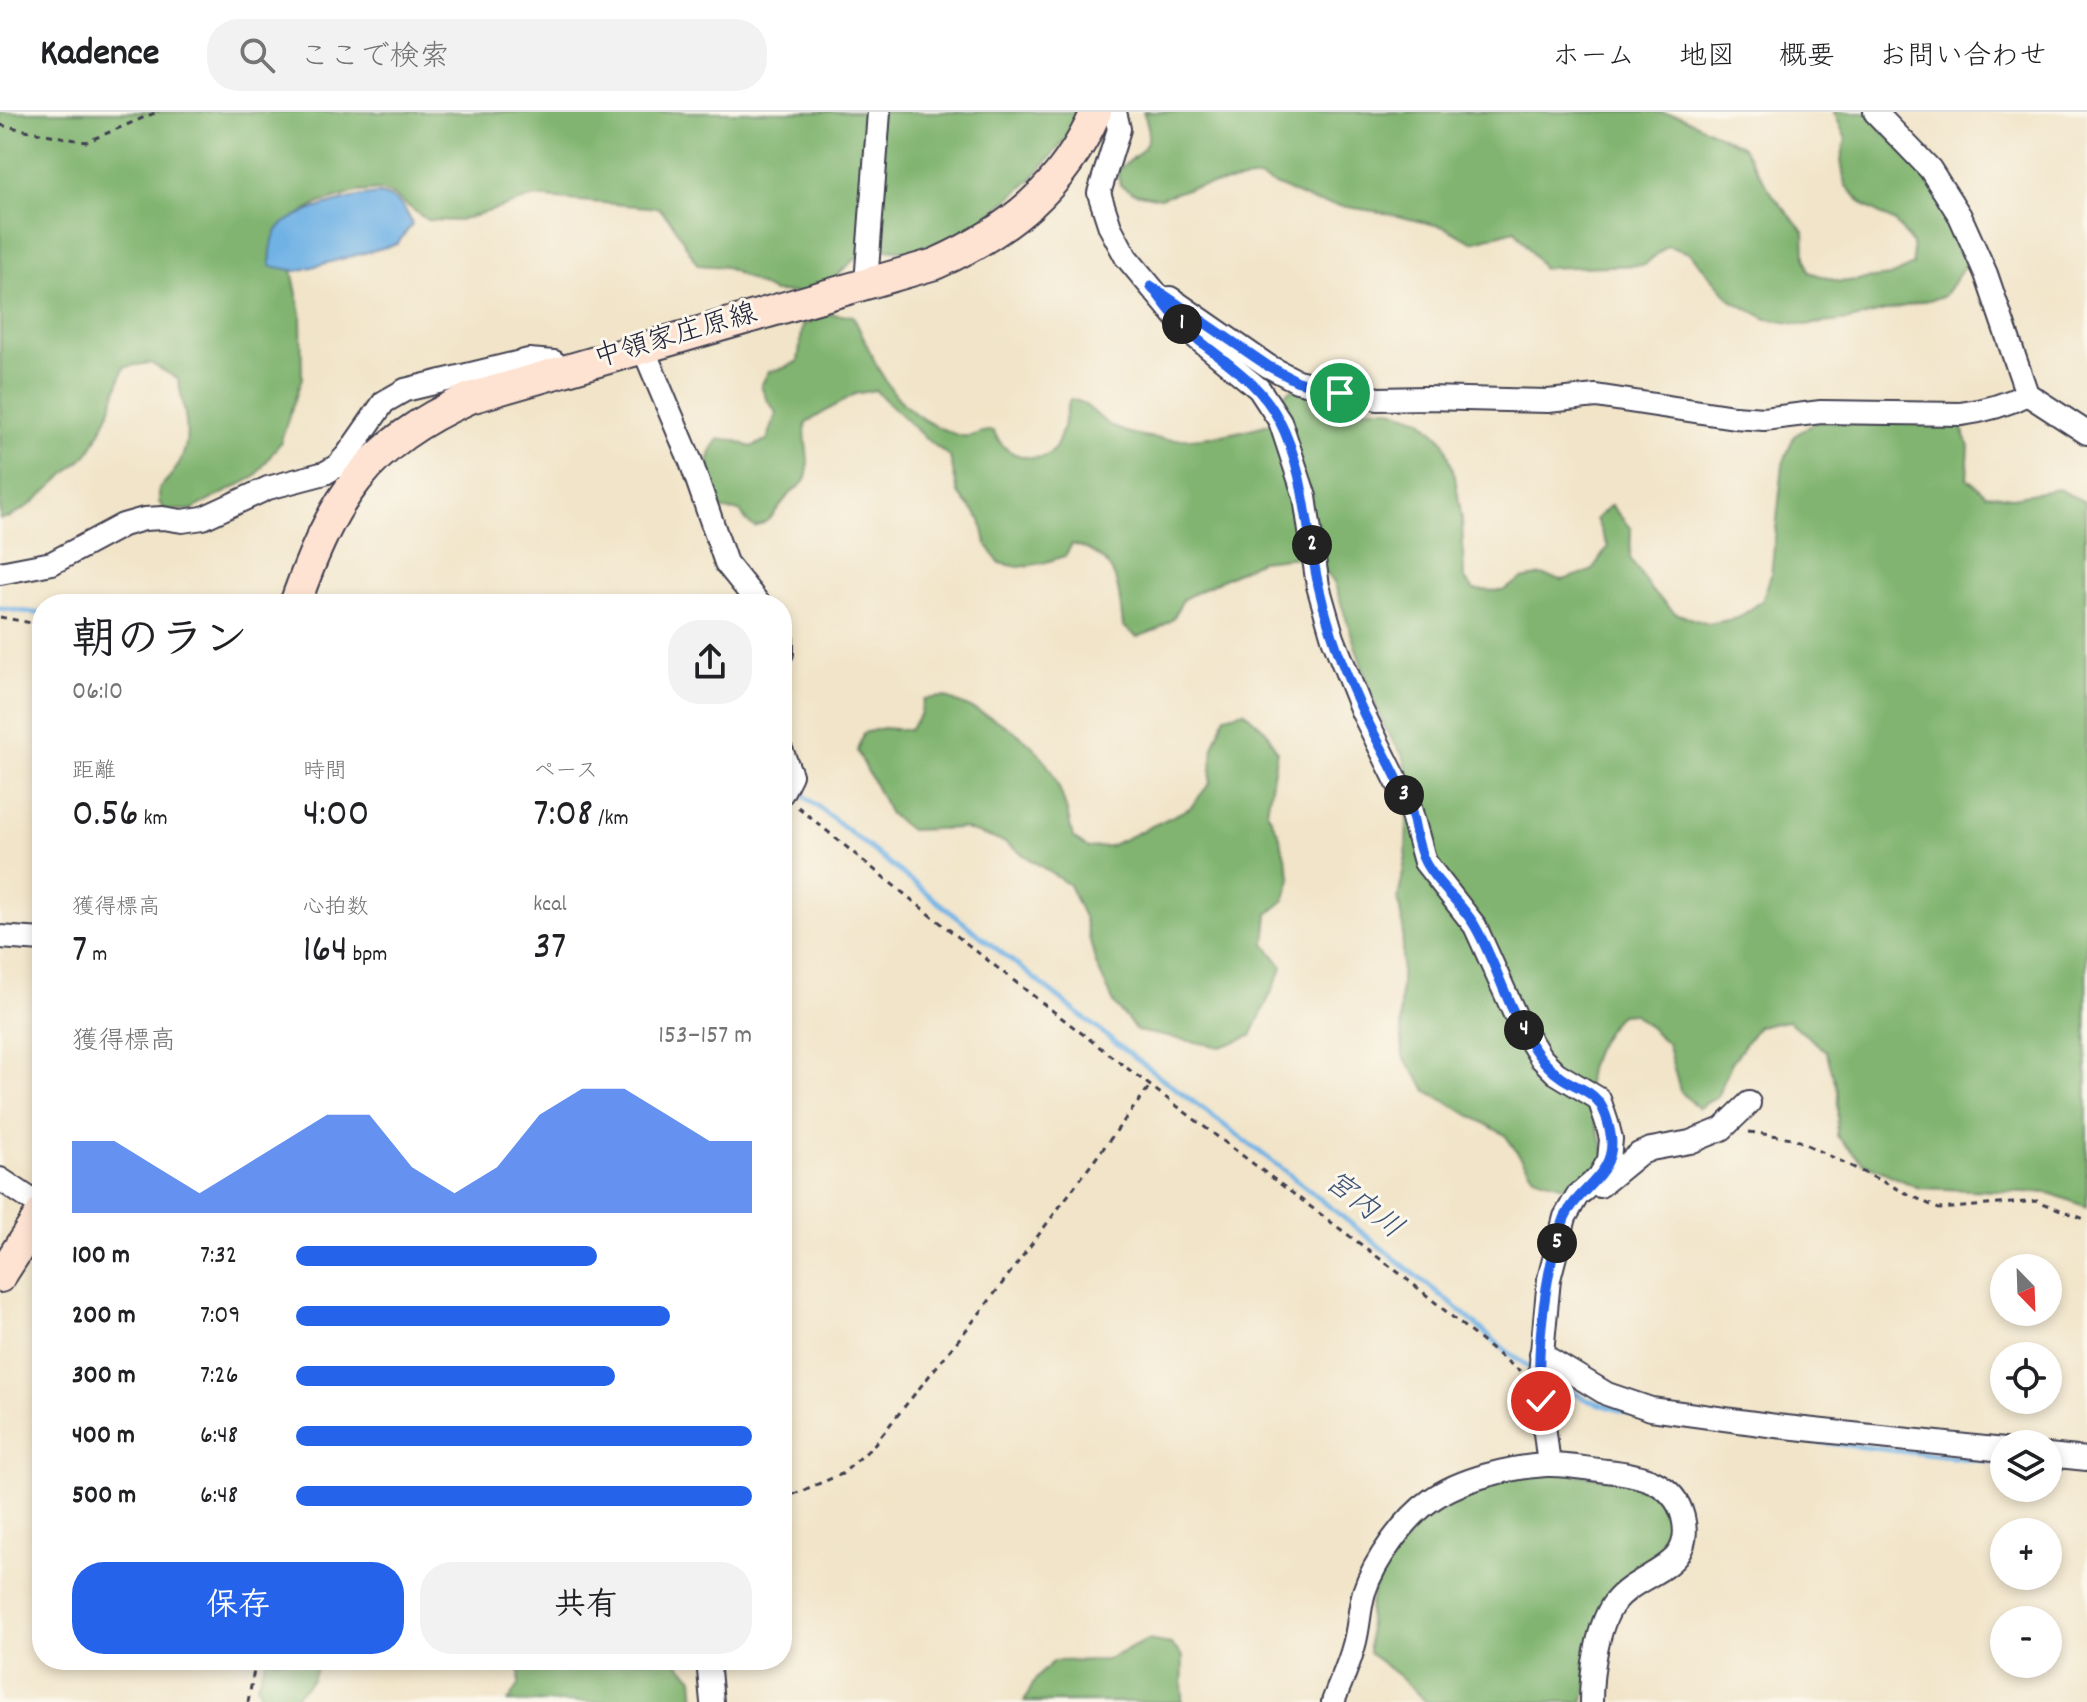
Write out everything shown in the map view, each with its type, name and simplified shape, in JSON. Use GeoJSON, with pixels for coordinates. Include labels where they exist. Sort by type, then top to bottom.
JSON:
{"type":"FeatureCollection","features":[{"type":"Feature","properties":{"kind":"main road","name":"中領家庄原線"},"geometry":{"type":"LineString","coordinates":[[299,594],[328,520],[346,491],[375,457],[403,433],[435,413],[470,398],[935,264],[1001,230],[1037,200],[1061,174],[1096,112]]}},
{"type":"Feature","properties":{"kind":"main road"},"geometry":{"type":"LineString","coordinates":[[0,1277],[32,1226]]}},
{"type":"Feature","properties":{"kind":"street"},"geometry":{"type":"LineString","coordinates":[[866,283],[879,112]]}},
{"type":"Feature","properties":{"kind":"street"},"geometry":{"type":"LineString","coordinates":[[1115,112],[1119,129],[1099,193],[1110,227],[1121,247],[1187,330],[1259,389],[1280,421],[1305,497],[1318,586],[1333,638],[1362,711],[1410,808],[1425,862],[1475,926],[1517,1019],[1541,1058],[1556,1073],[1599,1099],[1609,1131],[1611,1152],[1599,1177],[1587,1190]]}},
{"type":"Feature","properties":{"kind":"street"},"geometry":{"type":"LineString","coordinates":[[1875,112],[1930,169],[1960,216],[1986,274],[2027,394],[2087,433]]}},
{"type":"Feature","properties":{"kind":"street"},"geometry":{"type":"LineString","coordinates":[[1151,286],[1268,366],[1297,381],[1378,399],[1548,401],[1596,396],[1764,419],[1821,412],[1961,414],[1998,406],[2027,394]]}},
{"type":"Feature","properties":{"kind":"street"},"geometry":{"type":"LineString","coordinates":[[643,348],[691,462],[726,563],[751,594]]}},
{"type":"Feature","properties":{"kind":"street"},"geometry":{"type":"LineString","coordinates":[[0,573],[52,563],[133,522],[153,518],[182,521],[203,518],[268,488],[325,473],[347,455],[384,402],[405,390],[529,360],[554,362],[562,371]]}},
{"type":"Feature","properties":{"kind":"street"},"geometry":{"type":"LineString","coordinates":[[0,937],[32,941]]}},
{"type":"Feature","properties":{"kind":"street"},"geometry":{"type":"LineString","coordinates":[[1549,1465],[1540,1369],[1547,1291],[1565,1217],[1577,1196],[1606,1183],[1639,1154],[1690,1142],[1722,1129],[1749,1103]]}},
{"type":"Feature","properties":{"kind":"street"},"geometry":{"type":"LineString","coordinates":[[0,1179],[32,1203]]}},
{"type":"Feature","properties":{"kind":"street"},"geometry":{"type":"LineString","coordinates":[[1540,1369],[1651,1409],[1776,1426],[1990,1449]]}},
{"type":"Feature","properties":{"kind":"street"},"geometry":{"type":"LineString","coordinates":[[2062,1456],[2087,1459]]}},
{"type":"Feature","properties":{"kind":"street"},"geometry":{"type":"LineString","coordinates":[[1333,1702],[1354,1647],[1365,1591],[1385,1552],[1404,1525],[1432,1499],[1473,1480],[1513,1469],[1549,1465],[1629,1473],[1651,1480],[1670,1490],[1683,1516],[1684,1539],[1679,1556],[1666,1567],[1628,1587],[1612,1606],[1591,1673],[1591,1702]]}},
{"type":"Feature","properties":{"kind":"street"},"geometry":{"type":"LineString","coordinates":[[709,1670],[712,1702]]}},
{"type":"Feature","properties":{"kind":"path"},"geometry":{"type":"LineString","coordinates":[[0,125],[86,142],[157,112]]}},
{"type":"Feature","properties":{"kind":"path"},"geometry":{"type":"LineString","coordinates":[[0,617],[32,623]]}},
{"type":"Feature","properties":{"kind":"path"},"geometry":{"type":"LineString","coordinates":[[792,796],[913,903],[1418,1287],[1505,1360],[1540,1369]]}},
{"type":"Feature","properties":{"kind":"path"},"geometry":{"type":"LineString","coordinates":[[792,1495],[842,1474],[872,1447],[983,1309],[1150,1086]]}},
{"type":"Feature","properties":{"kind":"path"},"geometry":{"type":"LineString","coordinates":[[1722,1129],[1793,1138],[1939,1209],[2037,1201],[2087,1220]]}},
{"type":"Feature","properties":{"kind":"path"},"geometry":{"type":"LineString","coordinates":[[248,1702],[254,1670]]}},
{"type":"Feature","properties":{"kind":"green space"},"geometry":{"type":"Polygon","coordinates":[[[0,112],[1077,112],[1069,135],[1033,178],[989,216],[955,236],[912,251],[881,249],[857,257],[830,282],[804,293],[773,292],[725,267],[698,265],[671,221],[659,208],[535,197],[458,221],[427,220],[393,195],[379,190],[357,192],[320,203],[295,217],[288,251],[301,313],[302,378],[280,443],[255,477],[191,510],[165,510],[159,502],[159,488],[180,463],[185,450],[186,424],[178,379],[150,363],[124,367],[108,416],[89,453],[34,502],[11,517],[0,519],[0,112]]]}},
{"type":"Feature","properties":{"kind":"green space"},"geometry":{"type":"Polygon","coordinates":[[[1143,112],[1657,112],[1680,116],[1742,146],[1775,198],[1804,232],[1809,272],[1840,282],[1890,276],[1913,265],[1912,243],[1895,222],[1865,206],[1845,185],[1841,160],[1846,139],[1834,112],[1865,112],[1925,175],[1968,251],[1966,264],[1944,296],[1850,320],[1804,325],[1767,319],[1732,301],[1690,253],[1667,246],[1644,265],[1543,268],[1515,230],[1472,242],[1444,227],[1380,212],[1315,202],[1259,178],[1193,187],[1160,198],[1134,193],[1120,185],[1117,170],[1140,152],[1148,140],[1143,112]]]}},
{"type":"Feature","properties":{"kind":"green space"},"geometry":{"type":"Polygon","coordinates":[[[829,314],[853,316],[887,384],[926,421],[960,436],[993,431],[1009,451],[1030,458],[1044,456],[1055,448],[1070,399],[1083,403],[1115,428],[1154,438],[1194,439],[1273,423],[1276,400],[1292,389],[1341,397],[1365,408],[1388,408],[1421,419],[1444,441],[1455,477],[1462,519],[1464,578],[1474,590],[1502,591],[1522,579],[1541,575],[1563,580],[1591,571],[1608,547],[1596,519],[1611,505],[1631,529],[1630,558],[1651,590],[1675,613],[1708,624],[1738,618],[1762,601],[1771,575],[1783,464],[1794,436],[1816,422],[1960,422],[1969,446],[1967,478],[1986,494],[2013,497],[2058,489],[2085,502],[2087,1207],[2049,1193],[1919,1188],[1863,1163],[1837,1136],[1838,1092],[1826,1051],[1788,1021],[1758,1026],[1731,1064],[1717,1097],[1698,1108],[1680,1091],[1667,1043],[1633,1013],[1620,1014],[1597,1047],[1587,1084],[1591,1111],[1606,1158],[1572,1189],[1534,1176],[1505,1135],[1427,1091],[1403,1056],[1400,1010],[1403,927],[1398,899],[1406,856],[1411,792],[1404,757],[1387,732],[1372,696],[1334,582],[1325,571],[1298,557],[1260,561],[1183,599],[1173,619],[1137,637],[1123,626],[1113,573],[1099,556],[1087,549],[1072,544],[1065,556],[1043,563],[1019,567],[999,563],[986,543],[981,520],[958,493],[950,457],[925,438],[875,390],[855,394],[806,423],[808,466],[805,480],[766,522],[755,527],[747,522],[740,511],[722,510],[708,474],[713,447],[719,439],[734,440],[751,447],[767,440],[777,413],[761,386],[768,372],[798,361],[803,325],[829,314]]]}},
{"type":"Feature","properties":{"kind":"green space"},"geometry":{"type":"Polygon","coordinates":[[[944,697],[996,720],[1032,746],[1057,783],[1073,838],[1089,848],[1110,846],[1190,808],[1210,783],[1213,747],[1225,716],[1244,711],[1266,731],[1277,751],[1267,811],[1279,834],[1291,879],[1284,901],[1268,914],[1265,944],[1283,967],[1251,1036],[1221,1047],[1137,1031],[1115,1005],[1096,964],[1084,917],[1069,885],[1004,842],[962,828],[910,830],[890,814],[857,751],[863,733],[883,728],[909,730],[920,715],[924,699],[944,697]]]}},
{"type":"Feature","properties":{"kind":"green space"},"geometry":{"type":"Polygon","coordinates":[[[1555,1472],[1622,1480],[1667,1497],[1680,1526],[1666,1559],[1619,1586],[1583,1702],[1426,1702],[1369,1653],[1370,1606],[1379,1578],[1397,1550],[1421,1523],[1458,1493],[1493,1481],[1555,1472]]]}},
{"type":"Feature","properties":{"kind":"green space"},"geometry":{"type":"Polygon","coordinates":[[[1147,1640],[1171,1644],[1183,1657],[1182,1702],[1024,1702],[1035,1680],[1053,1661],[1106,1660],[1147,1640]]]}},
{"type":"Feature","properties":{"kind":"green space"},"geometry":{"type":"Polygon","coordinates":[[[262,1670],[316,1670],[312,1680],[292,1700],[261,1697],[257,1684],[262,1670]]]}},
{"type":"Feature","properties":{"kind":"green space"},"geometry":{"type":"Polygon","coordinates":[[[520,1670],[685,1670],[693,1678],[695,1702],[508,1702],[519,1685],[520,1670]]]}},
{"type":"Feature","properties":{"kind":"water"},"geometry":{"type":"Polygon","coordinates":[[[379,194],[400,204],[412,224],[397,244],[297,271],[270,266],[271,249],[278,229],[291,219],[329,204],[379,194]]]}},
{"type":"Feature","properties":{"kind":"waterway","name":"宮内川"},"geometry":{"type":"LineString","coordinates":[[0,608],[32,613]]}},
{"type":"Feature","properties":{"kind":"waterway","name":"宮内川"},"geometry":{"type":"LineString","coordinates":[[793,787],[1118,1045],[1285,1171],[1533,1370]]}},
{"type":"Feature","properties":{"kind":"waterway","name":"宮内川"},"geometry":{"type":"LineString","coordinates":[[1545,1377],[1587,1400],[1639,1416]]}},
{"type":"Feature","properties":{"kind":"waterway","name":"宮内川"},"geometry":{"type":"LineString","coordinates":[[1775,1437],[1990,1461]]}},
{"type":"Feature","properties":{"kind":"waterway","name":"宮内川"},"geometry":{"type":"LineString","coordinates":[[2062,1468],[2087,1471]]}},
{"type":"Feature","properties":{"kind":"route"},"geometry":{"type":"LineString","coordinates":[[1340,393],[1297,381],[1268,366],[1151,286],[1187,330],[1259,389],[1280,421],[1305,497],[1318,586],[1333,638],[1362,711],[1410,808],[1425,862],[1475,926],[1517,1019],[1541,1058],[1556,1073],[1599,1099],[1611,1139],[1611,1152],[1599,1177],[1577,1196],[1565,1217],[1557,1244],[1544,1315],[1539,1377],[1541,1401]]}}]}
